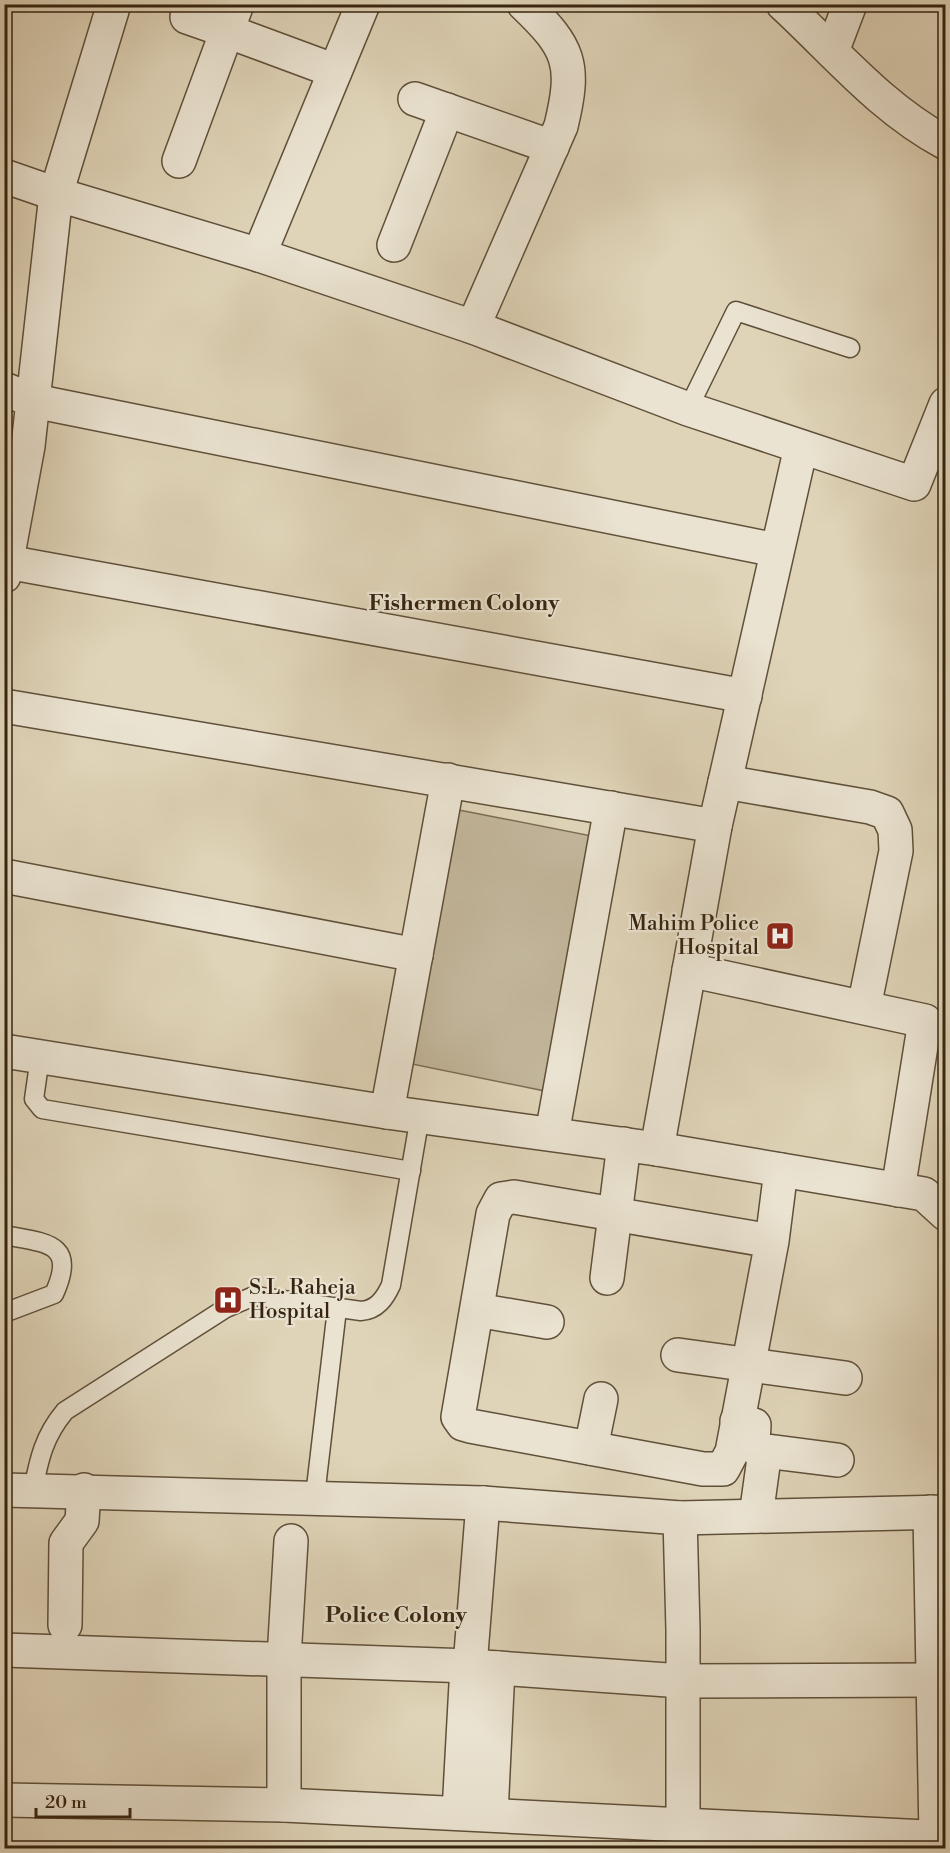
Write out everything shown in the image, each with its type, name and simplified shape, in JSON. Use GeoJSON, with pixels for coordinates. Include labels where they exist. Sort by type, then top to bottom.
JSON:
{"type":"FeatureCollection","features":[{"type":"Feature","properties":{"kind":"street"},"geometry":{"type":"LineString","coordinates":[[114,4],[56,194],[19,395],[6,569],[745,696]]}},
{"type":"Feature","properties":{"kind":"street"},"geometry":{"type":"LineString","coordinates":[[259,255],[363,4]]}},
{"type":"Feature","properties":{"kind":"street"},"geometry":{"type":"LineString","coordinates":[[473,327],[561,126],[569,93],[567,61],[552,31],[524,4]]}},
{"type":"Feature","properties":{"kind":"street"},"geometry":{"type":"LineString","coordinates":[[783,4],[832,49],[884,103],[917,128],[945,143]]}},
{"type":"Feature","properties":{"kind":"street"},"geometry":{"type":"LineString","coordinates":[[832,49],[850,4]]}},
{"type":"Feature","properties":{"kind":"street"},"geometry":{"type":"LineString","coordinates":[[187,17],[232,18],[335,71]]}},
{"type":"Feature","properties":{"kind":"street"},"geometry":{"type":"LineString","coordinates":[[179,161],[232,18]]}},
{"type":"Feature","properties":{"kind":"street"},"geometry":{"type":"LineString","coordinates":[[415,99],[552,147]]}},
{"type":"Feature","properties":{"kind":"street"},"geometry":{"type":"LineString","coordinates":[[394,245],[447,110]]}},
{"type":"Feature","properties":{"kind":"street"},"geometry":{"type":"LineString","coordinates":[[4,176],[56,194],[259,255],[473,327],[688,409],[914,484],[945,404]]}},
{"type":"Feature","properties":{"kind":"street"},"geometry":{"type":"LineString","coordinates":[[19,395],[776,550]]}},
{"type":"Feature","properties":{"kind":"street"},"geometry":{"type":"LineString","coordinates":[[657,1149],[715,826],[801,447]]}},
{"type":"Feature","properties":{"kind":"street"},"geometry":{"type":"LineString","coordinates":[[4,706],[715,826]]}},
{"type":"Feature","properties":{"kind":"street"},"geometry":{"type":"LineString","coordinates":[[387,1112],[448,780]]}},
{"type":"Feature","properties":{"kind":"street"},"geometry":{"type":"LineString","coordinates":[[725,782],[870,807],[887,813],[895,830],[896,851],[864,1007]]}},
{"type":"Feature","properties":{"kind":"street"},"geometry":{"type":"LineString","coordinates":[[552,1134],[611,808]]}},
{"type":"Feature","properties":{"kind":"street"},"geometry":{"type":"LineString","coordinates":[[4,876],[416,955]]}},
{"type":"Feature","properties":{"kind":"street"},"geometry":{"type":"LineString","coordinates":[[689,970],[935,1023],[898,1190]]}},
{"type":"Feature","properties":{"kind":"street"},"geometry":{"type":"LineString","coordinates":[[4,1051],[387,1112],[657,1149],[924,1194],[945,1214]]}},
{"type":"Feature","properties":{"kind":"street"},"geometry":{"type":"LineString","coordinates":[[607,1278],[624,1144]]}},
{"type":"Feature","properties":{"kind":"street"},"geometry":{"type":"LineString","coordinates":[[772,1241],[514,1197],[501,1199],[493,1214],[458,1417],[470,1426],[715,1470],[723,1468],[729,1460],[737,1421],[772,1241],[781,1170]]}},
{"type":"Feature","properties":{"kind":"street"},"geometry":{"type":"LineString","coordinates":[[477,1310],[547,1322]]}},
{"type":"Feature","properties":{"kind":"street"},"geometry":{"type":"LineString","coordinates":[[678,1355],[845,1378]]}},
{"type":"Feature","properties":{"kind":"street"},"geometry":{"type":"LineString","coordinates":[[591,1448],[600,1399]]}},
{"type":"Feature","properties":{"kind":"street"},"geometry":{"type":"LineString","coordinates":[[737,1421],[754,1425],[753,1445],[765,1451],[837,1461]]}},
{"type":"Feature","properties":{"kind":"street"},"geometry":{"type":"LineString","coordinates":[[756,1516],[765,1451]]}},
{"type":"Feature","properties":{"kind":"street"},"geometry":{"type":"LineString","coordinates":[[4,1800],[284,1805],[941,1837],[932,1680],[938,1512],[680,1518],[483,1503],[315,1496],[19,1490]]}},
{"type":"Feature","properties":{"kind":"street"},"geometry":{"type":"LineString","coordinates":[[65,1624],[66,1543],[82,1521],[84,1490]]}},
{"type":"Feature","properties":{"kind":"street"},"geometry":{"type":"LineString","coordinates":[[475,1813],[483,1503]]}},
{"type":"Feature","properties":{"kind":"street"},"geometry":{"type":"LineString","coordinates":[[680,1518],[683,1824]]}},
{"type":"Feature","properties":{"kind":"street"},"geometry":{"type":"LineString","coordinates":[[284,1805],[284,1658],[291,1541]]}},
{"type":"Feature","properties":{"kind":"street"},"geometry":{"type":"LineString","coordinates":[[4,1650],[284,1658],[478,1667],[682,1681],[932,1680]]}},
{"type":"Feature","properties":{"kind":"lane"},"geometry":{"type":"LineString","coordinates":[[688,409],[736,311],[850,348]]}},
{"type":"Feature","properties":{"kind":"lane"},"geometry":{"type":"LineString","coordinates":[[40,1057],[34,1099],[42,1109],[411,1171]]}},
{"type":"Feature","properties":{"kind":"lane"},"geometry":{"type":"LineString","coordinates":[[19,1490],[51,1428],[65,1411],[226,1308],[254,1296],[338,1309],[370,1311],[386,1297],[391,1285],[420,1116]]}},
{"type":"Feature","properties":{"kind":"lane"},"geometry":{"type":"LineString","coordinates":[[4,1235],[46,1243],[57,1248],[62,1257],[59,1284],[54,1294],[4,1313]]}},
{"type":"Feature","properties":{"kind":"lane"},"geometry":{"type":"LineString","coordinates":[[315,1496],[338,1309]]}},
{"type":"Feature","properties":{"kind":"shaded area"},"geometry":{"type":"Polygon","coordinates":[[[459,810],[597,837],[545,1091],[407,1063],[459,810]]]}},
{"type":"Feature","properties":{"kind":"place","name":"Mahim Police Hospital"},"geometry":{"type":"Point","coordinates":[780,936]}},
{"type":"Feature","properties":{"kind":"place","name":"S.L. Raheja Hospital"},"geometry":{"type":"Point","coordinates":[228,1300]}},
{"type":"Feature","properties":{"kind":"district","name":"Fishermen Colony"},"geometry":{"type":"Point","coordinates":[464,603]}},
{"type":"Feature","properties":{"kind":"district","name":"Police Colony"},"geometry":{"type":"Point","coordinates":[396,1615]}}]}
